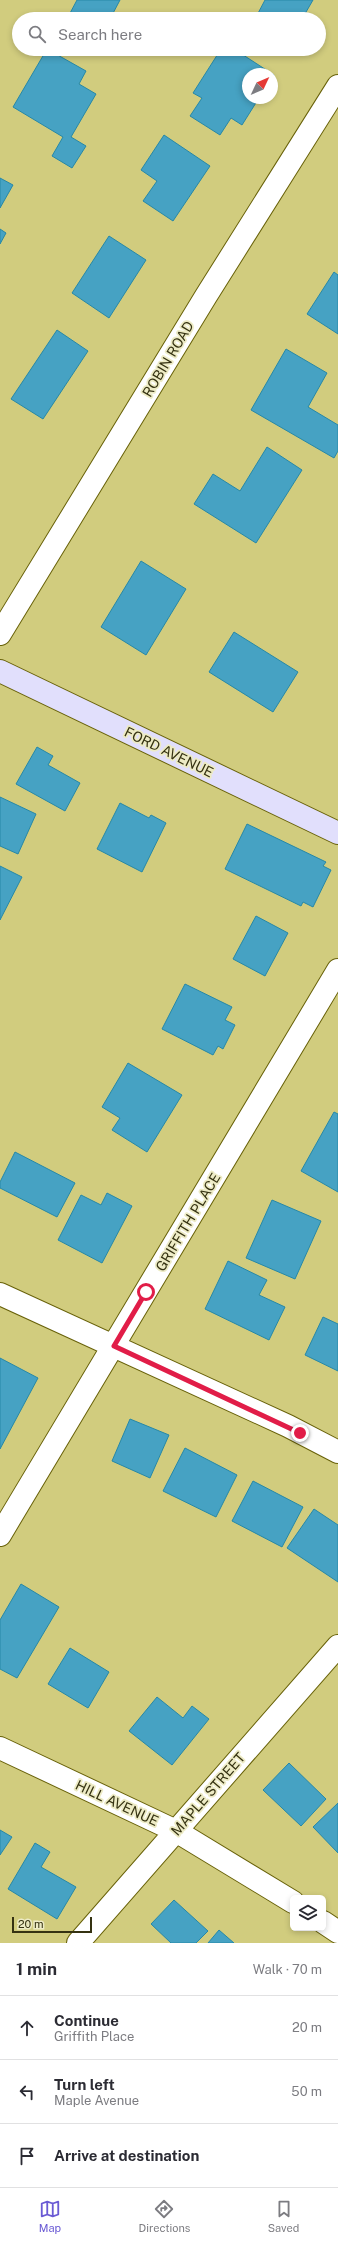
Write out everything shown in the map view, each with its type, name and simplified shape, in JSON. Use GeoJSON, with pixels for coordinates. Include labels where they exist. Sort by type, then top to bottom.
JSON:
{"type":"FeatureCollection","features":[{"type":"Feature","properties":{"kind":"street","name":"ROBIN ROAD"},"geometry":{"type":"LineString","coordinates":[[0,634],[206,296],[338,86]]}},
{"type":"Feature","properties":{"kind":"street","name":"FORD AVENUE"},"geometry":{"type":"LineString","coordinates":[[0,671],[338,833]]}},
{"type":"Feature","properties":{"kind":"street","name":"GRIFFITH PLACE"},"geometry":{"type":"LineString","coordinates":[[0,1535],[338,970]]}},
{"type":"Feature","properties":{"kind":"street"},"geometry":{"type":"LineString","coordinates":[[0,1294],[338,1452]]}},
{"type":"Feature","properties":{"kind":"street","name":"MAPLE STREET"},"geometry":{"type":"LineString","coordinates":[[78,1943],[338,1646]]}},
{"type":"Feature","properties":{"kind":"street","name":"HILL AVENUE"},"geometry":{"type":"LineString","coordinates":[[0,1748],[176,1831],[290,1900]]}},
{"type":"Feature","properties":{"kind":"street"},"geometry":{"type":"LineString","coordinates":[[326,1924],[338,1932]]}},
{"type":"Feature","properties":{"kind":"building"},"geometry":{"type":"Polygon","coordinates":[[[77,0],[120,0],[114,12],[71,12],[77,0]]]}},
{"type":"Feature","properties":{"kind":"building"},"geometry":{"type":"Polygon","coordinates":[[[265,0],[313,0],[306,12],[259,12],[265,0]]]}},
{"type":"Feature","properties":{"kind":"building"},"geometry":{"type":"Polygon","coordinates":[[[43,56],[59,56],[86,71],[79,84],[96,94],[71,137],[86,146],[72,168],[52,156],[63,137],[13,107],[43,56]]]}},
{"type":"Feature","properties":{"kind":"building"},"geometry":{"type":"Polygon","coordinates":[[[217,56],[245,56],[263,68],[242,68],[242,104],[255,104],[242,125],[231,118],[220,135],[190,116],[202,98],[193,93],[217,56]]]}},
{"type":"Feature","properties":{"kind":"building"},"geometry":{"type":"Polygon","coordinates":[[[164,135],[210,166],[173,221],[143,201],[157,181],[141,170],[164,135]]]}},
{"type":"Feature","properties":{"kind":"building"},"geometry":{"type":"Polygon","coordinates":[[[0,178],[13,185],[0,208],[0,178]]]}},
{"type":"Feature","properties":{"kind":"building"},"geometry":{"type":"Polygon","coordinates":[[[0,229],[6,233],[0,244],[0,229]]]}},
{"type":"Feature","properties":{"kind":"building"},"geometry":{"type":"Polygon","coordinates":[[[109,236],[146,260],[109,318],[72,293],[109,236]]]}},
{"type":"Feature","properties":{"kind":"building"},"geometry":{"type":"Polygon","coordinates":[[[334,272],[338,275],[338,334],[307,314],[334,272]]]}},
{"type":"Feature","properties":{"kind":"building"},"geometry":{"type":"Polygon","coordinates":[[[57,330],[88,351],[43,419],[11,399],[57,330]]]}},
{"type":"Feature","properties":{"kind":"building"},"geometry":{"type":"Polygon","coordinates":[[[286,349],[327,373],[308,407],[338,425],[338,451],[334,458],[251,410],[286,349]]]}},
{"type":"Feature","properties":{"kind":"building"},"geometry":{"type":"Polygon","coordinates":[[[267,447],[302,470],[256,543],[194,504],[213,474],[240,491],[267,447]]]}},
{"type":"Feature","properties":{"kind":"building"},"geometry":{"type":"Polygon","coordinates":[[[141,561],[186,589],[146,655],[101,627],[141,561]]]}},
{"type":"Feature","properties":{"kind":"building"},"geometry":{"type":"Polygon","coordinates":[[[234,632],[298,672],[273,712],[209,672],[234,632]]]}},
{"type":"Feature","properties":{"kind":"building"},"geometry":{"type":"Polygon","coordinates":[[[37,747],[53,756],[48,765],[80,783],[65,811],[16,784],[37,747]]]}},
{"type":"Feature","properties":{"kind":"building"},"geometry":{"type":"Polygon","coordinates":[[[0,797],[36,814],[18,854],[0,846],[0,797]]]}},
{"type":"Feature","properties":{"kind":"building"},"geometry":{"type":"Polygon","coordinates":[[[120,803],[149,818],[151,815],[166,823],[142,872],[97,849],[120,803]]]}},
{"type":"Feature","properties":{"kind":"building"},"geometry":{"type":"Polygon","coordinates":[[[247,824],[326,862],[323,866],[331,870],[313,907],[303,902],[301,906],[225,869],[247,824]]]}},
{"type":"Feature","properties":{"kind":"building"},"geometry":{"type":"Polygon","coordinates":[[[0,866],[22,877],[0,920],[0,866]]]}},
{"type":"Feature","properties":{"kind":"building"},"geometry":{"type":"Polygon","coordinates":[[[256,916],[288,933],[265,976],[233,959],[256,916]]]}},
{"type":"Feature","properties":{"kind":"building"},"geometry":{"type":"Polygon","coordinates":[[[185,984],[232,1007],[225,1020],[235,1025],[223,1049],[218,1046],[213,1055],[162,1029],[185,984]]]}},
{"type":"Feature","properties":{"kind":"building"},"geometry":{"type":"Polygon","coordinates":[[[128,1063],[182,1095],[147,1152],[112,1130],[120,1118],[102,1107],[128,1063]]]}},
{"type":"Feature","properties":{"kind":"building"},"geometry":{"type":"Polygon","coordinates":[[[334,1112],[338,1114],[338,1192],[301,1171],[334,1112]]]}},
{"type":"Feature","properties":{"kind":"building"},"geometry":{"type":"Polygon","coordinates":[[[15,1152],[75,1183],[57,1217],[0,1188],[0,1182],[15,1152]]]}},
{"type":"Feature","properties":{"kind":"building"},"geometry":{"type":"Polygon","coordinates":[[[107,1193],[132,1206],[102,1263],[58,1240],[81,1195],[101,1205],[107,1193]]]}},
{"type":"Feature","properties":{"kind":"building"},"geometry":{"type":"Polygon","coordinates":[[[272,1200],[321,1221],[295,1279],[246,1258],[272,1200]]]}},
{"type":"Feature","properties":{"kind":"building"},"geometry":{"type":"Polygon","coordinates":[[[228,1261],[267,1280],[259,1295],[285,1307],[269,1340],[205,1309],[228,1261]]]}},
{"type":"Feature","properties":{"kind":"building"},"geometry":{"type":"Polygon","coordinates":[[[323,1317],[338,1324],[338,1371],[305,1355],[323,1317]]]}},
{"type":"Feature","properties":{"kind":"building"},"geometry":{"type":"Polygon","coordinates":[[[0,1358],[38,1378],[0,1449],[0,1358]]]}},
{"type":"Feature","properties":{"kind":"building"},"geometry":{"type":"Polygon","coordinates":[[[130,1419],[169,1435],[150,1478],[112,1461],[130,1419]]]}},
{"type":"Feature","properties":{"kind":"building"},"geometry":{"type":"Polygon","coordinates":[[[185,1448],[237,1475],[216,1517],[163,1491],[185,1448]]]}},
{"type":"Feature","properties":{"kind":"building"},"geometry":{"type":"Polygon","coordinates":[[[253,1481],[303,1507],[282,1547],[232,1521],[253,1481]]]}},
{"type":"Feature","properties":{"kind":"building"},"geometry":{"type":"Polygon","coordinates":[[[314,1509],[338,1525],[338,1582],[287,1548],[314,1509]]]}},
{"type":"Feature","properties":{"kind":"building"},"geometry":{"type":"Polygon","coordinates":[[[21,1584],[59,1607],[17,1678],[0,1669],[0,1620],[21,1584]]]}},
{"type":"Feature","properties":{"kind":"building"},"geometry":{"type":"Polygon","coordinates":[[[70,1648],[109,1672],[88,1708],[48,1684],[70,1648]]]}},
{"type":"Feature","properties":{"kind":"building"},"geometry":{"type":"Polygon","coordinates":[[[157,1697],[183,1718],[192,1706],[209,1719],[172,1765],[129,1731],[157,1697]]]}},
{"type":"Feature","properties":{"kind":"building"},"geometry":{"type":"Polygon","coordinates":[[[289,1763],[326,1799],[301,1826],[263,1790],[289,1763]]]}},
{"type":"Feature","properties":{"kind":"building"},"geometry":{"type":"Polygon","coordinates":[[[338,1803],[338,1853],[313,1827],[338,1803]]]}},
{"type":"Feature","properties":{"kind":"building"},"geometry":{"type":"Polygon","coordinates":[[[0,1830],[12,1837],[0,1855],[0,1830]]]}},
{"type":"Feature","properties":{"kind":"building"},"geometry":{"type":"Polygon","coordinates":[[[35,1843],[50,1852],[41,1867],[76,1887],[57,1919],[8,1889],[35,1843]]]}},
{"type":"Feature","properties":{"kind":"building"},"geometry":{"type":"Polygon","coordinates":[[[174,1900],[208,1931],[196,1943],[171,1943],[151,1924],[174,1900]]]}},
{"type":"Feature","properties":{"kind":"building"},"geometry":{"type":"Polygon","coordinates":[[[219,1930],[234,1943],[208,1943],[219,1930]]]}},
{"type":"Feature","properties":{"kind":"route"},"geometry":{"type":"LineString","coordinates":[[146,1292],[114,1346],[288,1426],[300,1433]]}}]}
